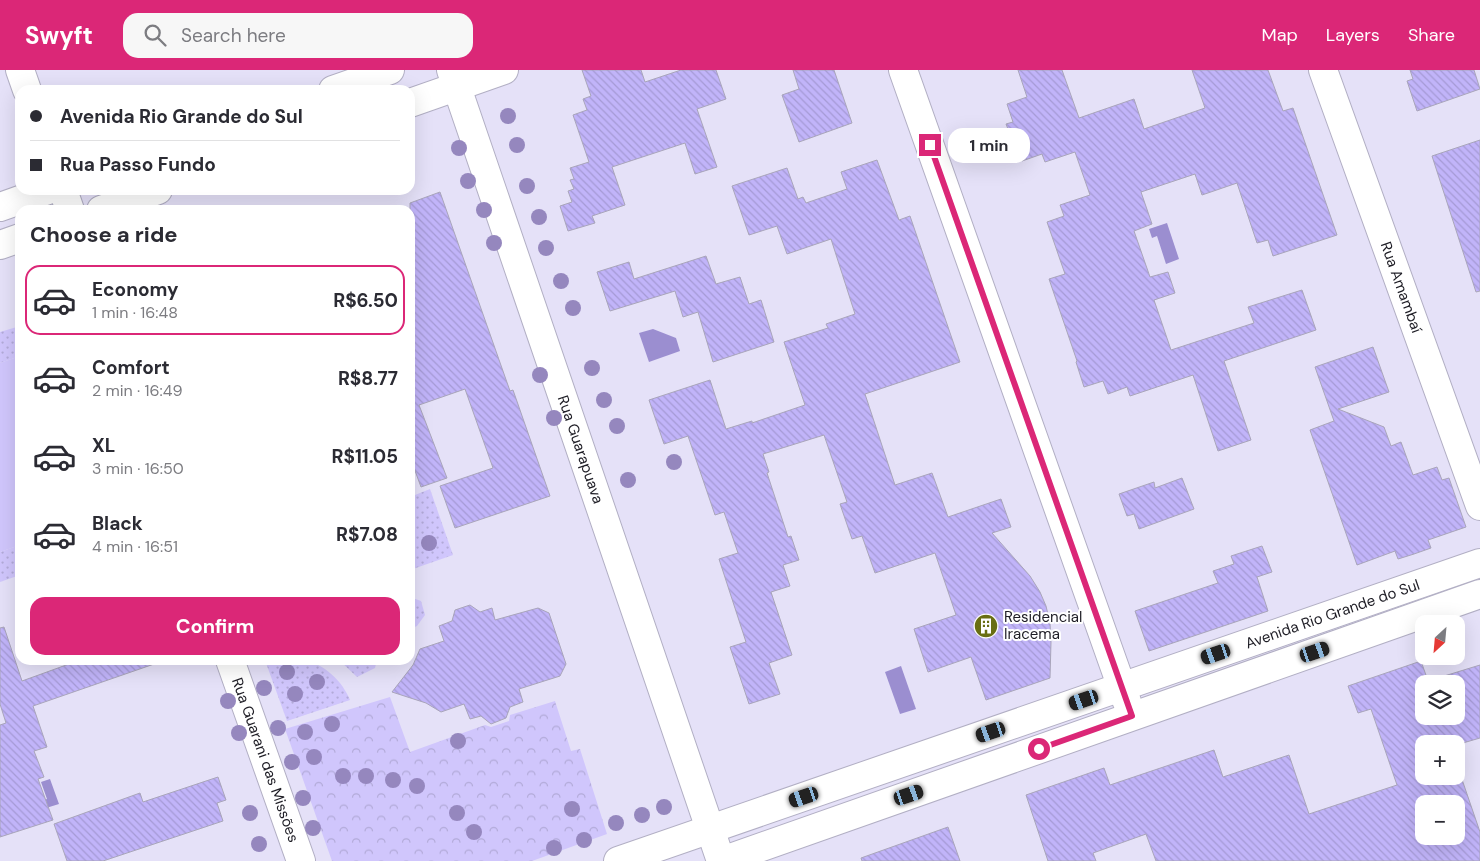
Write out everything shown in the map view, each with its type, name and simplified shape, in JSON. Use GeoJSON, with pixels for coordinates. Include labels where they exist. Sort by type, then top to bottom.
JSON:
{"type":"FeatureCollection","features":[{"type":"Feature","properties":{"kind":"street"},"geometry":{"type":"LineString","coordinates":[[20,70],[25,85]]}},
{"type":"Feature","properties":{"kind":"street"},"geometry":{"type":"LineString","coordinates":[[347,85],[390,70]]}},
{"type":"Feature","properties":{"kind":"street"},"geometry":{"type":"LineString","coordinates":[[415,100],[454,78],[504,70]]}},
{"type":"Feature","properties":{"kind":"street"},"geometry":{"type":"LineString","coordinates":[[903,70],[1132,716]]}},
{"type":"Feature","properties":{"kind":"street","name":"Rua Amambaí"},"geometry":{"type":"LineString","coordinates":[[1323,70],[1480,506]]}},
{"type":"Feature","properties":{"kind":"street","name":"Rua Guarapuava"},"geometry":{"type":"LineString","coordinates":[[454,78],[722,861]]}},
{"type":"Feature","properties":{"kind":"street"},"geometry":{"type":"LineString","coordinates":[[0,207],[34,195]]}},
{"type":"Feature","properties":{"kind":"street"},"geometry":{"type":"LineString","coordinates":[[115,205],[144,195]]}},
{"type":"Feature","properties":{"kind":"street"},"geometry":{"type":"LineString","coordinates":[[0,245],[15,240]]}},
{"type":"Feature","properties":{"kind":"street","name":"Avenida Rio Grande do Sul"},"geometry":{"type":"LineString","coordinates":[[618,861],[1480,563]]}},
{"type":"Feature","properties":{"kind":"street","name":"Avenida Rio Grande do Sul"},"geometry":{"type":"LineString","coordinates":[[722,861],[1480,594]]}},
{"type":"Feature","properties":{"kind":"street","name":"Rua Guarani das Missões"},"geometry":{"type":"LineString","coordinates":[[232,665],[301,861]]}},
{"type":"Feature","properties":{"kind":"green space"},"geometry":{"type":"Polygon","coordinates":[[[15,328],[15,358],[0,363],[0,332],[15,328]]]}},
{"type":"Feature","properties":{"kind":"green space"},"geometry":{"type":"Polygon","coordinates":[[[15,358],[15,547],[0,552],[0,363],[15,358]]]}},
{"type":"Feature","properties":{"kind":"green space"},"geometry":{"type":"Polygon","coordinates":[[[430,489],[453,555],[415,568],[415,495],[430,489]]]}},
{"type":"Feature","properties":{"kind":"green space"},"geometry":{"type":"Polygon","coordinates":[[[15,547],[15,577],[0,582],[0,552],[15,547]]]}},
{"type":"Feature","properties":{"kind":"green space"},"geometry":{"type":"Polygon","coordinates":[[[415,599],[421,601],[425,615],[415,627],[415,599]]]}},
{"type":"Feature","properties":{"kind":"green space"},"geometry":{"type":"Polygon","coordinates":[[[267,665],[318,665],[338,680],[350,700],[287,721],[267,665]]]}},
{"type":"Feature","properties":{"kind":"green space"},"geometry":{"type":"Polygon","coordinates":[[[344,665],[376,665],[375,668],[357,677],[344,665]]]}},
{"type":"Feature","properties":{"kind":"green space"},"geometry":{"type":"Polygon","coordinates":[[[390,697],[410,752],[485,725],[491,727],[509,721],[510,715],[555,701],[571,751],[580,749],[607,834],[532,861],[332,861],[285,729],[390,697]]]}},
{"type":"Feature","properties":{"kind":"shaded area"},"geometry":{"type":"Polygon","coordinates":[[[1167,223],[1179,259],[1166,264],[1157,236],[1152,238],[1149,229],[1167,223]]]}},
{"type":"Feature","properties":{"kind":"shaded area"},"geometry":{"type":"Polygon","coordinates":[[[653,329],[676,338],[680,351],[649,362],[639,333],[653,329]]]}},
{"type":"Feature","properties":{"kind":"shaded area"},"geometry":{"type":"Polygon","coordinates":[[[901,666],[916,709],[900,714],[885,672],[901,666]]]}},
{"type":"Feature","properties":{"kind":"shaded area"},"geometry":{"type":"Polygon","coordinates":[[[50,779],[59,804],[30,813],[32,804],[47,799],[41,782],[50,779]]]}},
{"type":"Feature","properties":{"kind":"building"},"geometry":{"type":"Polygon","coordinates":[[[582,70],[641,70],[645,82],[681,70],[716,70],[726,99],[697,109],[717,167],[695,174],[685,143],[612,167],[625,205],[592,216],[595,223],[568,231],[560,206],[572,202],[568,191],[574,189],[570,180],[574,179],[570,168],[589,162],[573,115],[587,110],[583,99],[591,96],[582,70]]]}},
{"type":"Feature","properties":{"kind":"building"},"geometry":{"type":"Polygon","coordinates":[[[793,70],[834,70],[852,123],[799,142],[782,95],[799,89],[793,70]]]}},
{"type":"Feature","properties":{"kind":"building"},"geometry":{"type":"Polygon","coordinates":[[[1018,70],[1062,70],[1079,118],[1134,99],[1144,129],[1205,108],[1192,70],[1268,70],[1283,111],[1293,108],[1337,235],[1273,256],[1268,240],[1257,243],[1237,183],[1202,195],[1195,174],[1141,192],[1152,224],[1134,231],[1150,277],[1168,272],[1175,293],[1154,300],[1171,350],[1254,323],[1248,307],[1302,290],[1316,330],[1224,361],[1251,440],[1218,451],[1193,375],[1130,396],[1127,387],[1108,394],[1103,381],[1084,387],[1049,279],[1065,274],[1047,222],[1064,216],[1060,205],[1090,195],[1075,152],[1045,162],[1042,154],[1022,161],[1020,154],[1018,155],[1006,124],[1013,122],[1007,104],[1027,97],[1018,70]]]}},
{"type":"Feature","properties":{"kind":"building"},"geometry":{"type":"Polygon","coordinates":[[[1410,70],[1474,70],[1480,89],[1417,111],[1407,81],[1413,79],[1410,70]]]}},
{"type":"Feature","properties":{"kind":"building"},"geometry":{"type":"Polygon","coordinates":[[[1480,140],[1480,291],[1476,292],[1432,156],[1480,140]]]}},
{"type":"Feature","properties":{"kind":"building"},"geometry":{"type":"Polygon","coordinates":[[[877,160],[899,220],[910,216],[960,362],[865,394],[895,485],[932,473],[948,517],[1001,499],[1011,527],[992,533],[1030,576],[1046,606],[1050,623],[1050,678],[986,700],[971,657],[928,672],[914,629],[956,615],[935,553],[875,573],[862,536],[852,539],[840,504],[847,502],[824,435],[763,454],[769,472],[767,473],[788,537],[791,536],[799,560],[783,565],[790,586],[771,592],[792,655],[769,663],[780,694],[749,704],[730,647],[746,642],[719,559],[738,553],[724,512],[715,515],[688,436],[664,444],[649,400],[710,380],[726,429],[752,421],[752,423],[805,405],[784,342],[828,328],[826,324],[855,314],[831,239],[787,254],[777,226],[749,235],[732,186],[787,168],[798,199],[803,197],[806,203],[847,189],[841,172],[877,160]]]}},
{"type":"Feature","properties":{"kind":"building"},"geometry":{"type":"Polygon","coordinates":[[[440,192],[510,391],[513,390],[550,496],[455,528],[440,486],[493,468],[465,389],[419,405],[447,478],[421,487],[415,471],[415,205],[410,205],[410,203],[440,192]]]}},
{"type":"Feature","properties":{"kind":"building"},"geometry":{"type":"Polygon","coordinates":[[[706,256],[716,284],[740,277],[749,304],[761,300],[774,342],[713,362],[698,312],[683,317],[675,291],[610,311],[597,272],[629,262],[634,279],[706,256]]]}},
{"type":"Feature","properties":{"kind":"building"},"geometry":{"type":"Polygon","coordinates":[[[1373,347],[1389,392],[1338,409],[1384,427],[1391,446],[1401,442],[1413,475],[1437,467],[1442,480],[1449,478],[1466,527],[1428,540],[1431,548],[1414,554],[1398,559],[1395,551],[1357,565],[1310,430],[1334,421],[1315,367],[1373,347]]]}},
{"type":"Feature","properties":{"kind":"building"},"geometry":{"type":"Polygon","coordinates":[[[1182,478],[1194,509],[1139,529],[1134,514],[1127,516],[1119,494],[1154,482],[1155,488],[1182,478]]]}},
{"type":"Feature","properties":{"kind":"building"},"geometry":{"type":"Polygon","coordinates":[[[1262,546],[1272,572],[1257,577],[1268,611],[1149,651],[1135,611],[1218,583],[1213,571],[1234,564],[1231,556],[1262,546]]]}},
{"type":"Feature","properties":{"kind":"building"},"geometry":{"type":"Polygon","coordinates":[[[470,605],[480,612],[492,608],[495,620],[538,608],[549,613],[566,664],[560,676],[519,689],[523,702],[510,707],[506,718],[491,724],[481,716],[470,719],[464,704],[441,712],[426,703],[392,692],[413,665],[415,665],[420,649],[444,641],[439,626],[452,621],[455,610],[470,605]]]}},
{"type":"Feature","properties":{"kind":"building"},"geometry":{"type":"Polygon","coordinates":[[[4,627],[15,665],[17,665],[22,681],[66,665],[151,665],[33,706],[47,747],[34,751],[44,777],[38,779],[53,820],[0,837],[0,725],[6,723],[0,704],[0,628],[4,627]]]}},
{"type":"Feature","properties":{"kind":"building"},"geometry":{"type":"Polygon","coordinates":[[[1415,663],[1415,665],[1422,665],[1426,675],[1415,675],[1415,725],[1465,725],[1465,675],[1448,675],[1480,665],[1480,738],[1465,742],[1465,735],[1415,735],[1415,785],[1464,785],[1480,832],[1480,861],[1156,861],[1146,834],[1093,853],[1096,861],[1048,861],[1026,795],[1104,768],[1110,785],[1214,750],[1223,777],[1289,755],[1309,814],[1397,785],[1371,709],[1358,713],[1348,686],[1415,663]]]}},
{"type":"Feature","properties":{"kind":"building"},"geometry":{"type":"Polygon","coordinates":[[[218,777],[226,800],[217,803],[223,821],[103,861],[67,861],[54,824],[140,793],[143,802],[218,777]]]}},
{"type":"Feature","properties":{"kind":"building"},"geometry":{"type":"Polygon","coordinates":[[[948,827],[960,861],[862,861],[861,858],[948,827]]]}},
{"type":"Feature","properties":{"kind":"place","name":"Residencial Iracema"},"geometry":{"type":"Point","coordinates":[986,626]}},
{"type":"Feature","properties":{"kind":"route"},"geometry":{"type":"LineString","coordinates":[[930,145],[1132,716],[1039,749]]}}]}
